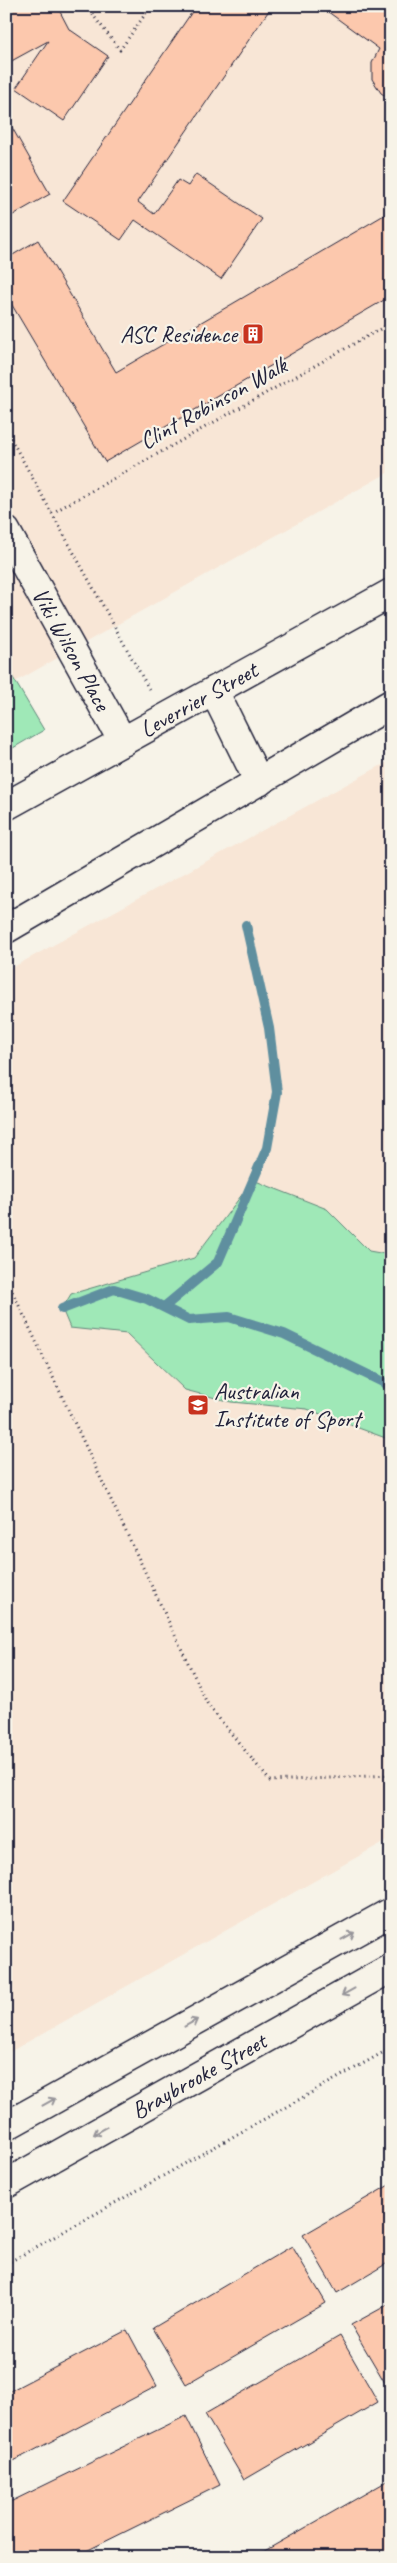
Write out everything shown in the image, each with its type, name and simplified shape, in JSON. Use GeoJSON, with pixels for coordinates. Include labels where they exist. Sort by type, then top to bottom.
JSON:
{"type":"FeatureCollection","features":[{"type":"Feature","properties":{"kind":"street","name":"Viki Wilson Place"},"geometry":{"type":"LineString","coordinates":[[6,530],[123,742]]}},
{"type":"Feature","properties":{"kind":"street","name":"Leverrier Street"},"geometry":{"type":"LineString","coordinates":[[6,806],[391,593]]}},
{"type":"Feature","properties":{"kind":"street"},"geometry":{"type":"LineString","coordinates":[[214,691],[259,782]]}},
{"type":"Feature","properties":{"kind":"street"},"geometry":{"type":"LineString","coordinates":[[6,930],[391,704]]}},
{"type":"Feature","properties":{"kind":"street","name":"Braybrooke Street"},"geometry":{"type":"LineString","coordinates":[[6,2126],[391,1912]]}},
{"type":"Feature","properties":{"kind":"street","name":"Braybrooke Street"},"geometry":{"type":"LineString","coordinates":[[6,2184],[391,1968]]}},
{"type":"Feature","properties":{"kind":"path"},"geometry":{"type":"LineString","coordinates":[[86,6],[120,50],[151,6]]}},
{"type":"Feature","properties":{"kind":"path","name":"Clint Robinson Walk"},"geometry":{"type":"LineString","coordinates":[[52,513],[391,323]]}},
{"type":"Feature","properties":{"kind":"path"},"geometry":{"type":"LineString","coordinates":[[6,430],[152,694]]}},
{"type":"Feature","properties":{"kind":"path"},"geometry":{"type":"LineString","coordinates":[[6,1278],[208,1705],[270,1781],[391,1774]]}},
{"type":"Feature","properties":{"kind":"path"},"geometry":{"type":"LineString","coordinates":[[6,2264],[391,2048]]}},
{"type":"Feature","properties":{"kind":"shaded area"},"geometry":{"type":"Polygon","coordinates":[[[6,6],[391,6],[391,471],[6,687],[6,6]]]}},
{"type":"Feature","properties":{"kind":"shaded area","name":"Australian Institute of Sport"},"geometry":{"type":"Polygon","coordinates":[[[391,760],[391,1838],[6,2054],[6,971],[391,760]]]}},
{"type":"Feature","properties":{"kind":"green space"},"geometry":{"type":"Polygon","coordinates":[[[6,666],[44,730],[6,752],[6,666]]]}},
{"type":"Feature","properties":{"kind":"green space"},"geometry":{"type":"Polygon","coordinates":[[[253,1180],[327,1209],[369,1251],[391,1255],[391,1440],[307,1409],[231,1402],[185,1390],[127,1334],[70,1328],[62,1309],[71,1294],[194,1258],[253,1180]]]}},
{"type":"Feature","properties":{"kind":"building"},"geometry":{"type":"Polygon","coordinates":[[[6,6],[57,6],[69,29],[108,56],[64,121],[16,88],[48,41],[6,64],[6,6]]]}},
{"type":"Feature","properties":{"kind":"building"},"geometry":{"type":"Polygon","coordinates":[[[196,6],[272,6],[138,202],[154,214],[178,180],[188,186],[196,174],[262,219],[221,279],[135,220],[121,240],[63,201],[196,6]]]}},
{"type":"Feature","properties":{"kind":"building"},"geometry":{"type":"Polygon","coordinates":[[[320,6],[391,6],[391,99],[381,93],[372,79],[372,63],[379,49],[320,6]]]}},
{"type":"Feature","properties":{"kind":"building"},"geometry":{"type":"Polygon","coordinates":[[[6,117],[50,194],[6,219],[6,117]]]}},
{"type":"Feature","properties":{"kind":"building","name":"ASC Residence"},"geometry":{"type":"Polygon","coordinates":[[[391,211],[391,296],[105,462],[6,295],[6,259],[38,240],[116,372],[391,211]]]}},
{"type":"Feature","properties":{"kind":"building"},"geometry":{"type":"Polygon","coordinates":[[[391,2184],[391,2261],[337,2293],[303,2235],[391,2184]]]}},
{"type":"Feature","properties":{"kind":"building"},"geometry":{"type":"Polygon","coordinates":[[[292,2246],[326,2303],[186,2384],[153,2328],[292,2246]]]}},
{"type":"Feature","properties":{"kind":"building"},"geometry":{"type":"Polygon","coordinates":[[[391,2303],[391,2393],[351,2325],[391,2303]]]}},
{"type":"Feature","properties":{"kind":"building"},"geometry":{"type":"Polygon","coordinates":[[[127,2330],[157,2386],[6,2465],[6,2393],[127,2330]]]}},
{"type":"Feature","properties":{"kind":"building"},"geometry":{"type":"Polygon","coordinates":[[[340,2336],[378,2402],[244,2480],[205,2414],[340,2336]]]}},
{"type":"Feature","properties":{"kind":"building"},"geometry":{"type":"Polygon","coordinates":[[[186,2416],[220,2485],[74,2557],[6,2557],[6,2504],[186,2416]]]}},
{"type":"Feature","properties":{"kind":"building"},"geometry":{"type":"Polygon","coordinates":[[[391,2479],[391,2557],[254,2557],[391,2479]]]}},
{"type":"Feature","properties":{"kind":"waterway"},"geometry":{"type":"LineString","coordinates":[[164,1307],[218,1262],[267,1148],[277,1092],[269,1028],[246,925]]}},
{"type":"Feature","properties":{"kind":"waterway"},"geometry":{"type":"LineString","coordinates":[[62,1309],[114,1289],[147,1299],[189,1320],[229,1317],[284,1334],[391,1386]]}},
{"type":"Feature","properties":{"kind":"place","name":"ASC Residence"},"geometry":{"type":"Point","coordinates":[253,334]}},
{"type":"Feature","properties":{"kind":"place","name":"Australian Institute of Sport"},"geometry":{"type":"Point","coordinates":[198,1405]}}]}
